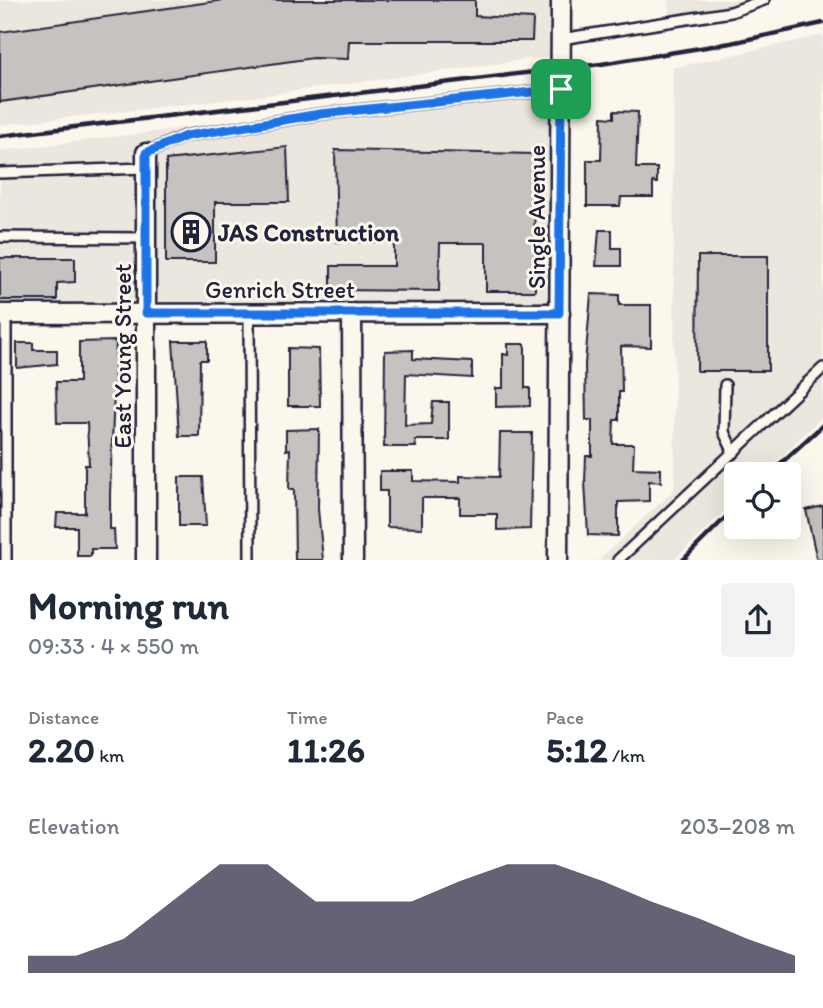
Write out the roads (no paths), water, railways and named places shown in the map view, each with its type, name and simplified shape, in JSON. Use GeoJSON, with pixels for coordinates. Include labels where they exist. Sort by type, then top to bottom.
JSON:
{"type":"FeatureCollection","features":[{"type":"Feature","properties":{"kind":"street","name":"Single Avenue"},"geometry":{"type":"LineString","coordinates":[[558,560],[561,0]]}},
{"type":"Feature","properties":{"kind":"street","name":"East Young Street"},"geometry":{"type":"LineString","coordinates":[[146,161],[146,560]]}},
{"type":"Feature","properties":{"kind":"street"},"geometry":{"type":"LineString","coordinates":[[352,313],[353,560]]}},
{"type":"Feature","properties":{"kind":"street","name":"Genrich Street"},"geometry":{"type":"LineString","coordinates":[[3,314],[559,313]]}},
{"type":"Feature","properties":{"kind":"lane"},"geometry":{"type":"LineString","coordinates":[[561,39],[731,12],[764,0]]}},
{"type":"Feature","properties":{"kind":"lane"},"geometry":{"type":"LineString","coordinates":[[0,173],[146,161],[186,136],[320,114],[561,89]]}},
{"type":"Feature","properties":{"kind":"lane"},"geometry":{"type":"LineString","coordinates":[[0,237],[146,238]]}},
{"type":"Feature","properties":{"kind":"lane"},"geometry":{"type":"LineString","coordinates":[[249,313],[250,560]]}},
{"type":"Feature","properties":{"kind":"lane"},"geometry":{"type":"LineString","coordinates":[[3,314],[6,560]]}},
{"type":"Feature","properties":{"kind":"lane"},"geometry":{"type":"LineString","coordinates":[[618,560],[823,368]]}},
{"type":"Feature","properties":{"kind":"lane"},"geometry":{"type":"LineString","coordinates":[[725,385],[724,432],[734,453]]}},
{"type":"Feature","properties":{"kind":"railway"},"geometry":{"type":"LineString","coordinates":[[0,136],[601,64],[731,43],[823,23]]}},
{"type":"Feature","properties":{"kind":"railway"},"geometry":{"type":"LineString","coordinates":[[782,462],[823,425]]}},
{"type":"Feature","properties":{"kind":"railway"},"geometry":{"type":"LineString","coordinates":[[683,560],[724,519]]}},
{"type":"Feature","properties":{"kind":"place","name":"JAS Construction"},"geometry":{"type":"Point","coordinates":[191,232]}}]}
